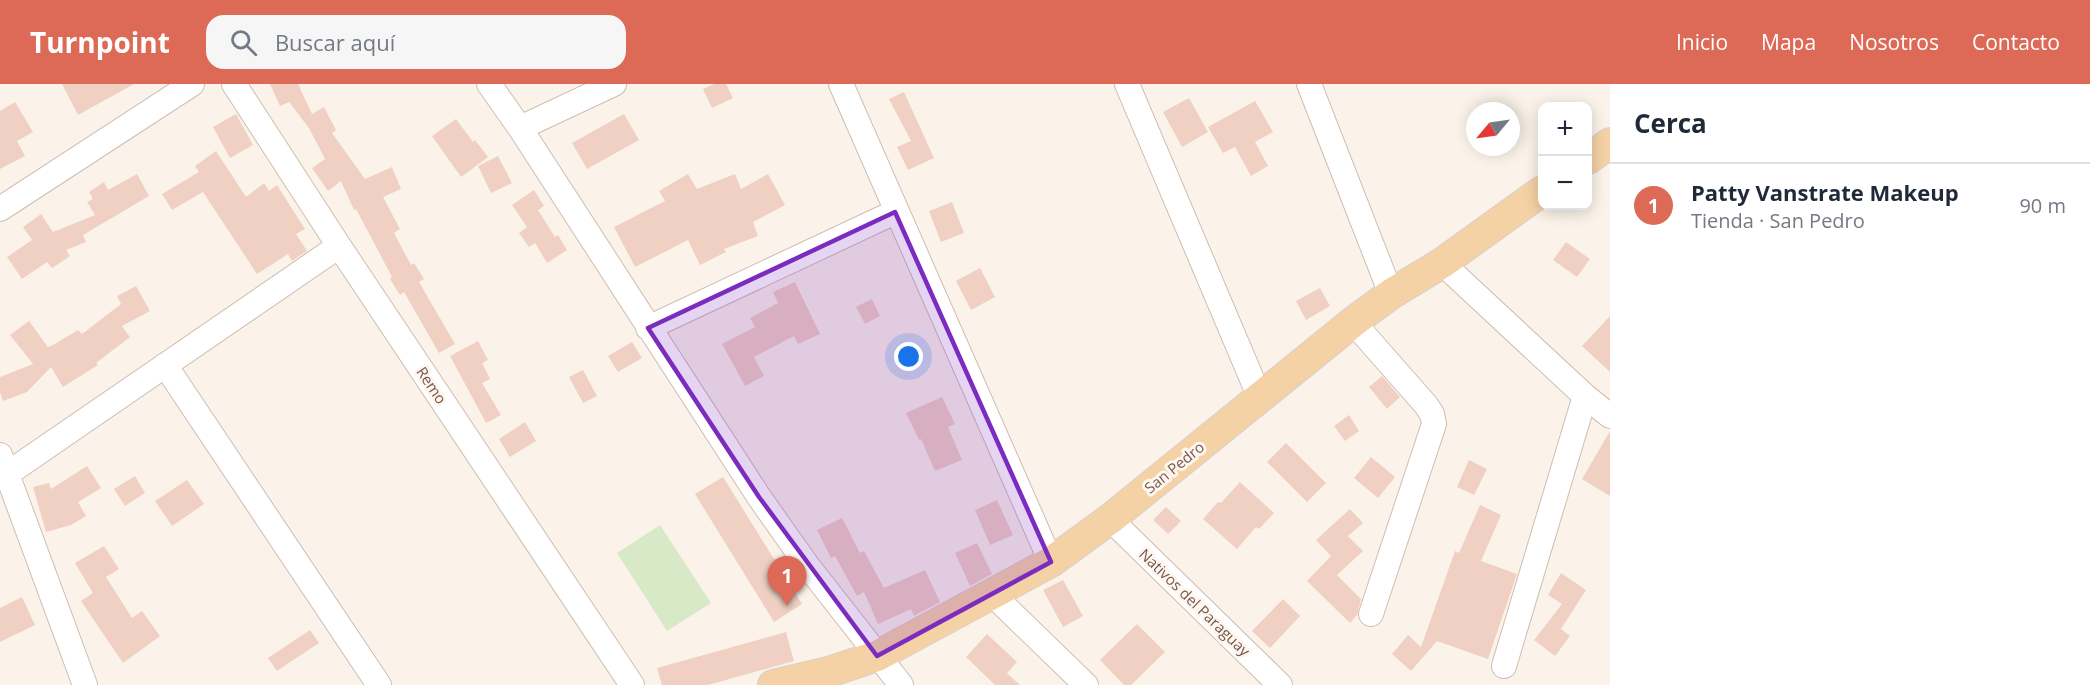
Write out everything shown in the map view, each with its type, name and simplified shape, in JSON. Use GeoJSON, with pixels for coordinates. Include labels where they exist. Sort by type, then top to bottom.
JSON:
{"type":"FeatureCollection","features":[{"type":"Feature","properties":{"kind":"main road"},"geometry":{"type":"LineString","coordinates":[[1591,156],[1610,143]]}},
{"type":"Feature","properties":{"kind":"main road","name":"San Pedro"},"geometry":{"type":"LineString","coordinates":[[773,685],[832,671],[877,656],[1051,562],[1110,519],[1353,322],[1391,294],[1442,263],[1538,194]]}},
{"type":"Feature","properties":{"kind":"street"},"geometry":{"type":"LineString","coordinates":[[0,209],[192,84]]}},
{"type":"Feature","properties":{"kind":"street","name":"Remo"},"geometry":{"type":"LineString","coordinates":[[234,84],[339,246],[632,685]]}},
{"type":"Feature","properties":{"kind":"street"},"geometry":{"type":"LineString","coordinates":[[489,84],[520,128],[759,497],[807,565],[900,685]]}},
{"type":"Feature","properties":{"kind":"street"},"geometry":{"type":"LineString","coordinates":[[520,128],[614,84]]}},
{"type":"Feature","properties":{"kind":"street"},"geometry":{"type":"LineString","coordinates":[[840,84],[1051,562]]}},
{"type":"Feature","properties":{"kind":"street"},"geometry":{"type":"LineString","coordinates":[[1309,84],[1391,294]]}},
{"type":"Feature","properties":{"kind":"street"},"geometry":{"type":"LineString","coordinates":[[1133,87],[1260,398]]}},
{"type":"Feature","properties":{"kind":"street"},"geometry":{"type":"LineString","coordinates":[[648,327],[895,212]]}},
{"type":"Feature","properties":{"kind":"street"},"geometry":{"type":"LineString","coordinates":[[85,685],[4,465],[165,365],[339,246]]}},
{"type":"Feature","properties":{"kind":"street"},"geometry":{"type":"LineString","coordinates":[[1442,263],[1585,396],[1610,416]]}},
{"type":"Feature","properties":{"kind":"street"},"geometry":{"type":"LineString","coordinates":[[1353,322],[1426,405],[1432,414],[1434,424],[1371,614]]}},
{"type":"Feature","properties":{"kind":"street"},"geometry":{"type":"LineString","coordinates":[[165,365],[379,685]]}},
{"type":"Feature","properties":{"kind":"street"},"geometry":{"type":"LineString","coordinates":[[1504,666],[1585,396]]}},
{"type":"Feature","properties":{"kind":"street","name":"Nativos del Paraguay"},"geometry":{"type":"LineString","coordinates":[[1110,519],[1280,685]]}},
{"type":"Feature","properties":{"kind":"street"},"geometry":{"type":"LineString","coordinates":[[993,595],[1086,685]]}},
{"type":"Feature","properties":{"kind":"highlighted area"},"geometry":{"type":"Polygon","coordinates":[[[895,212],[1051,562],[877,656],[759,497],[648,328],[895,212]]]}},
{"type":"Feature","properties":{"kind":"green space"},"geometry":{"type":"Polygon","coordinates":[[[660,525],[711,603],[667,631],[617,553],[660,525]]]}},
{"type":"Feature","properties":{"kind":"building"},"geometry":{"type":"Polygon","coordinates":[[[62,84],[134,84],[78,115],[62,84]]]}},
{"type":"Feature","properties":{"kind":"building"},"geometry":{"type":"Polygon","coordinates":[[[270,84],[298,84],[312,114],[324,107],[336,130],[332,133],[365,179],[392,167],[401,189],[383,197],[400,229],[394,233],[411,265],[414,263],[424,279],[419,282],[455,344],[439,353],[404,292],[400,295],[390,279],[392,277],[356,209],[354,210],[341,181],[328,191],[312,168],[325,159],[309,128],[289,102],[280,106],[270,84]]]}},
{"type":"Feature","properties":{"kind":"building"},"geometry":{"type":"Polygon","coordinates":[[[714,84],[726,84],[733,98],[712,108],[703,89],[714,84]]]}},
{"type":"Feature","properties":{"kind":"building"},"geometry":{"type":"Polygon","coordinates":[[[904,92],[934,158],[908,170],[897,147],[911,141],[889,99],[904,92]]]}},
{"type":"Feature","properties":{"kind":"building"},"geometry":{"type":"Polygon","coordinates":[[[1189,98],[1208,132],[1182,147],[1163,112],[1189,98]]]}},
{"type":"Feature","properties":{"kind":"building"},"geometry":{"type":"Polygon","coordinates":[[[1255,101],[1273,132],[1255,142],[1268,166],[1251,176],[1235,147],[1223,153],[1208,127],[1255,101]]]}},
{"type":"Feature","properties":{"kind":"building"},"geometry":{"type":"Polygon","coordinates":[[[15,102],[33,132],[17,141],[25,156],[0,169],[0,111],[15,102]]]}},
{"type":"Feature","properties":{"kind":"building"},"geometry":{"type":"Polygon","coordinates":[[[236,114],[253,145],[230,158],[213,127],[236,114]]]}},
{"type":"Feature","properties":{"kind":"building"},"geometry":{"type":"Polygon","coordinates":[[[624,114],[639,140],[587,169],[572,143],[624,114]]]}},
{"type":"Feature","properties":{"kind":"building"},"geometry":{"type":"Polygon","coordinates":[[[456,119],[473,142],[475,140],[488,157],[461,177],[432,136],[456,119]]]}},
{"type":"Feature","properties":{"kind":"building"},"geometry":{"type":"Polygon","coordinates":[[[216,151],[246,197],[264,183],[269,191],[277,185],[305,229],[296,234],[307,251],[292,261],[288,254],[257,274],[203,192],[172,210],[162,194],[199,172],[195,166],[216,151]]]}},
{"type":"Feature","properties":{"kind":"building"},"geometry":{"type":"Polygon","coordinates":[[[498,156],[512,183],[491,193],[478,166],[498,156]]]}},
{"type":"Feature","properties":{"kind":"building"},"geometry":{"type":"Polygon","coordinates":[[[137,174],[149,196],[83,235],[86,242],[66,250],[70,256],[52,268],[47,262],[22,279],[7,257],[32,240],[23,227],[41,214],[53,232],[95,215],[87,202],[93,199],[89,192],[104,182],[108,190],[137,174]]]}},
{"type":"Feature","properties":{"kind":"building"},"geometry":{"type":"Polygon","coordinates":[[[688,174],[697,189],[735,174],[741,189],[768,174],[785,205],[753,222],[758,236],[724,249],[726,252],[700,265],[688,240],[635,267],[614,227],[665,201],[659,191],[688,174]]]}},
{"type":"Feature","properties":{"kind":"building"},"geometry":{"type":"Polygon","coordinates":[[[534,190],[544,206],[538,210],[555,237],[558,235],[567,250],[547,263],[535,243],[529,247],[519,233],[527,227],[512,205],[534,190]]]}},
{"type":"Feature","properties":{"kind":"building"},"geometry":{"type":"Polygon","coordinates":[[[952,202],[964,233],[941,242],[929,211],[952,202]]]}},
{"type":"Feature","properties":{"kind":"building"},"geometry":{"type":"Polygon","coordinates":[[[1566,242],[1590,259],[1577,277],[1553,260],[1566,242]]]}},
{"type":"Feature","properties":{"kind":"building"},"geometry":{"type":"Polygon","coordinates":[[[980,268],[995,297],[971,310],[956,281],[980,268]]]}},
{"type":"Feature","properties":{"kind":"building"},"geometry":{"type":"Polygon","coordinates":[[[795,282],[820,334],[798,344],[794,336],[754,357],[764,376],[745,386],[722,344],[755,327],[750,318],[778,303],[773,292],[795,282]]]}},
{"type":"Feature","properties":{"kind":"building"},"geometry":{"type":"Polygon","coordinates":[[[136,286],[150,311],[122,326],[130,337],[96,363],[98,365],[63,387],[51,367],[27,392],[3,401],[0,392],[0,377],[33,364],[10,335],[29,321],[48,347],[78,330],[82,334],[121,304],[117,296],[136,286]]]}},
{"type":"Feature","properties":{"kind":"building"},"geometry":{"type":"Polygon","coordinates":[[[1320,288],[1330,306],[1306,320],[1296,301],[1320,288]]]}},
{"type":"Feature","properties":{"kind":"building"},"geometry":{"type":"Polygon","coordinates":[[[872,299],[880,316],[865,324],[856,307],[872,299]]]}},
{"type":"Feature","properties":{"kind":"building"},"geometry":{"type":"Polygon","coordinates":[[[1610,316],[1610,372],[1582,346],[1610,316]]]}},
{"type":"Feature","properties":{"kind":"building"},"geometry":{"type":"Polygon","coordinates":[[[478,341],[488,360],[482,363],[490,379],[482,383],[501,415],[486,423],[450,356],[478,341]]]}},
{"type":"Feature","properties":{"kind":"building"},"geometry":{"type":"Polygon","coordinates":[[[632,342],[642,358],[618,372],[608,356],[632,342]]]}},
{"type":"Feature","properties":{"kind":"building"},"geometry":{"type":"Polygon","coordinates":[[[583,370],[597,396],[583,403],[569,377],[583,370]]]}},
{"type":"Feature","properties":{"kind":"building"},"geometry":{"type":"Polygon","coordinates":[[[1382,376],[1400,397],[1387,409],[1369,387],[1382,376]]]}},
{"type":"Feature","properties":{"kind":"building"},"geometry":{"type":"Polygon","coordinates":[[[942,397],[955,424],[948,427],[962,460],[935,471],[906,413],[942,397]]]}},
{"type":"Feature","properties":{"kind":"building"},"geometry":{"type":"Polygon","coordinates":[[[1349,415],[1359,431],[1345,441],[1334,426],[1349,415]]]}},
{"type":"Feature","properties":{"kind":"building"},"geometry":{"type":"Polygon","coordinates":[[[525,422],[536,441],[510,457],[499,439],[525,422]]]}},
{"type":"Feature","properties":{"kind":"building"},"geometry":{"type":"Polygon","coordinates":[[[1610,431],[1610,496],[1582,479],[1610,431]]]}},
{"type":"Feature","properties":{"kind":"building"},"geometry":{"type":"Polygon","coordinates":[[[1286,443],[1326,483],[1307,502],[1267,462],[1286,443]]]}},
{"type":"Feature","properties":{"kind":"building"},"geometry":{"type":"Polygon","coordinates":[[[1371,457],[1395,477],[1378,498],[1354,478],[1371,457]]]}},
{"type":"Feature","properties":{"kind":"building"},"geometry":{"type":"Polygon","coordinates":[[[1469,460],[1487,469],[1474,495],[1457,487],[1469,460]]]}},
{"type":"Feature","properties":{"kind":"building"},"geometry":{"type":"Polygon","coordinates":[[[87,466],[101,488],[78,502],[86,516],[71,525],[46,532],[33,487],[49,483],[51,489],[87,466]]]}},
{"type":"Feature","properties":{"kind":"building"},"geometry":{"type":"Polygon","coordinates":[[[135,476],[145,493],[125,506],[114,489],[135,476]]]}},
{"type":"Feature","properties":{"kind":"building"},"geometry":{"type":"Polygon","coordinates":[[[723,477],[802,604],[774,622],[695,494],[723,477]]]}},
{"type":"Feature","properties":{"kind":"building"},"geometry":{"type":"Polygon","coordinates":[[[187,480],[204,504],[172,526],[155,501],[187,480]]]}},
{"type":"Feature","properties":{"kind":"building"},"geometry":{"type":"Polygon","coordinates":[[[1240,482],[1274,513],[1259,529],[1256,527],[1237,549],[1203,519],[1240,482]]]}},
{"type":"Feature","properties":{"kind":"building"},"geometry":{"type":"Polygon","coordinates":[[[997,500],[1013,535],[990,545],[975,510],[997,500]]]}},
{"type":"Feature","properties":{"kind":"building"},"geometry":{"type":"Polygon","coordinates":[[[1480,505],[1501,515],[1481,561],[1517,574],[1488,659],[1437,641],[1411,671],[1392,654],[1408,635],[1421,647],[1455,551],[1459,553],[1480,505]]]}},
{"type":"Feature","properties":{"kind":"building"},"geometry":{"type":"Polygon","coordinates":[[[1166,507],[1181,521],[1168,534],[1153,520],[1166,507]]]}},
{"type":"Feature","properties":{"kind":"building"},"geometry":{"type":"Polygon","coordinates":[[[1350,509],[1363,523],[1348,536],[1363,551],[1337,575],[1361,599],[1357,615],[1350,623],[1307,581],[1331,556],[1316,540],[1350,509]]]}},
{"type":"Feature","properties":{"kind":"building"},"geometry":{"type":"Polygon","coordinates":[[[842,518],[860,553],[864,551],[884,588],[925,570],[940,602],[914,616],[911,609],[878,624],[864,592],[857,596],[835,556],[831,558],[817,530],[842,518]]]}},
{"type":"Feature","properties":{"kind":"building"},"geometry":{"type":"Polygon","coordinates":[[[977,543],[992,574],[970,586],[955,553],[977,543]]]}},
{"type":"Feature","properties":{"kind":"building"},"geometry":{"type":"Polygon","coordinates":[[[104,546],[119,569],[106,577],[132,618],[142,611],[160,636],[123,663],[81,601],[93,593],[75,563],[104,546]]]}},
{"type":"Feature","properties":{"kind":"building"},"geometry":{"type":"Polygon","coordinates":[[[1561,573],[1586,590],[1561,629],[1570,636],[1555,656],[1534,640],[1562,604],[1548,595],[1561,573]]]}},
{"type":"Feature","properties":{"kind":"building"},"geometry":{"type":"Polygon","coordinates":[[[1063,580],[1083,616],[1063,627],[1043,590],[1063,580]]]}},
{"type":"Feature","properties":{"kind":"building"},"geometry":{"type":"Polygon","coordinates":[[[22,597],[35,625],[0,642],[0,608],[22,597]]]}},
{"type":"Feature","properties":{"kind":"building"},"geometry":{"type":"Polygon","coordinates":[[[1283,599],[1300,616],[1270,648],[1252,631],[1283,599]]]}},
{"type":"Feature","properties":{"kind":"building"},"geometry":{"type":"Polygon","coordinates":[[[1137,624],[1165,652],[1131,685],[1124,685],[1100,660],[1137,624]]]}},
{"type":"Feature","properties":{"kind":"building"},"geometry":{"type":"Polygon","coordinates":[[[310,630],[319,643],[277,671],[268,658],[310,630]]]}},
{"type":"Feature","properties":{"kind":"building"},"geometry":{"type":"Polygon","coordinates":[[[786,632],[794,661],[708,685],[662,685],[657,668],[786,632]]]}},
{"type":"Feature","properties":{"kind":"building"},"geometry":{"type":"Polygon","coordinates":[[[987,634],[1017,662],[1007,673],[1020,685],[995,685],[966,657],[987,634]]]}},
{"type":"Feature","properties":{"kind":"place","name":"Patty Vanstrate Makeup"},"geometry":{"type":"Point","coordinates":[787,606]}}]}
